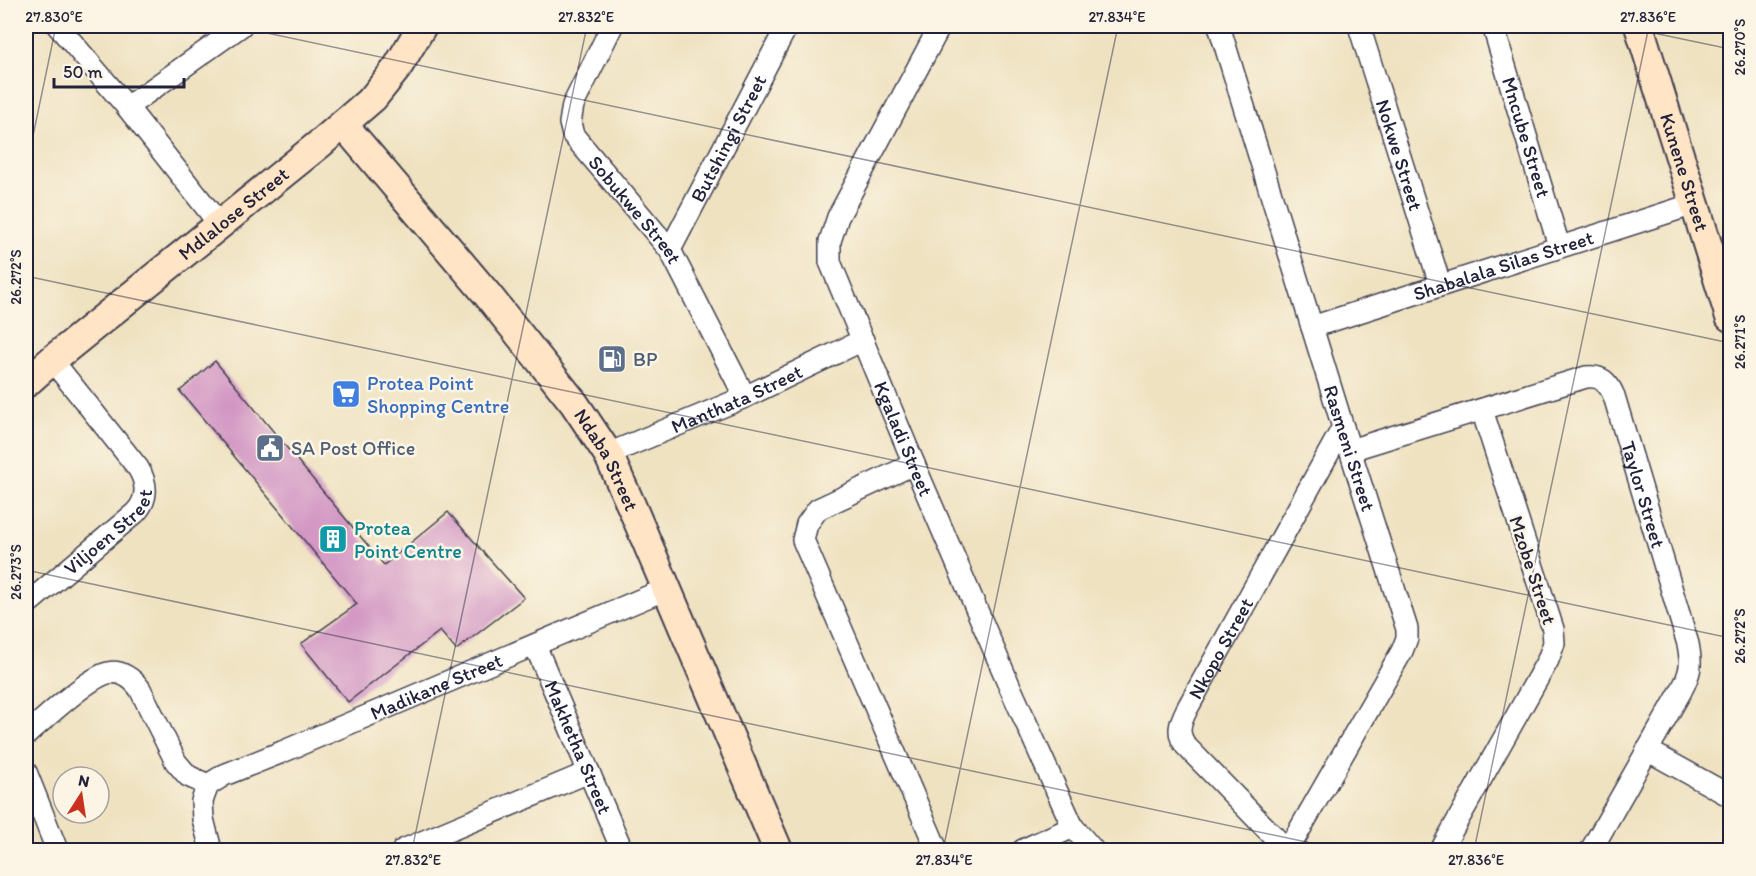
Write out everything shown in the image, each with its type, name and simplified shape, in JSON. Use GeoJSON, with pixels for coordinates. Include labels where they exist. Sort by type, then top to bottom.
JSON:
{"type":"FeatureCollection","features":[{"type":"Feature","properties":{"kind":"street"},"geometry":{"type":"LineString","coordinates":[[58,26],[127,107],[220,225]]}},
{"type":"Feature","properties":{"kind":"street"},"geometry":{"type":"LineString","coordinates":[[127,107],[240,26]]}},
{"type":"Feature","properties":{"kind":"street","name":"Mdlalose Street"},"geometry":{"type":"LineString","coordinates":[[26,383],[344,124],[386,83],[407,54],[422,26]]}},
{"type":"Feature","properties":{"kind":"street","name":"Sobukwe Street"},"geometry":{"type":"LineString","coordinates":[[612,26],[576,97],[570,117],[573,135],[670,250],[745,397]]}},
{"type":"Feature","properties":{"kind":"street","name":"Butshingi Street"},"geometry":{"type":"LineString","coordinates":[[670,250],[787,26]]}},
{"type":"Feature","properties":{"kind":"street","name":"Kgaladi Street"},"geometry":{"type":"LineString","coordinates":[[940,26],[838,218],[830,241],[830,262],[1010,687],[1073,827],[1093,850]]}},
{"type":"Feature","properties":{"kind":"street","name":"Rasmeni Street"},"geometry":{"type":"LineString","coordinates":[[1219,26],[1350,450],[1405,619],[1407,638],[1402,651],[1287,850]]}},
{"type":"Feature","properties":{"kind":"street","name":"Nokwe Street"},"geometry":{"type":"LineString","coordinates":[[1359,26],[1440,284]]}},
{"type":"Feature","properties":{"kind":"street","name":"Mncube Street"},"geometry":{"type":"LineString","coordinates":[[1493,26],[1559,246]]}},
{"type":"Feature","properties":{"kind":"street","name":"Kunene Street"},"geometry":{"type":"LineString","coordinates":[[1639,26],[1731,317]]}},
{"type":"Feature","properties":{"kind":"street","name":"Ndaba Street"},"geometry":{"type":"LineString","coordinates":[[344,124],[486,293],[563,389],[587,420],[608,454],[778,850]]}},
{"type":"Feature","properties":{"kind":"street","name":"Shabalala Silas Street"},"geometry":{"type":"LineString","coordinates":[[1312,327],[1694,204]]}},
{"type":"Feature","properties":{"kind":"street","name":"Manthata Street"},"geometry":{"type":"LineString","coordinates":[[608,454],[745,397],[863,340]]}},
{"type":"Feature","properties":{"kind":"street","name":"Viljoen Street"},"geometry":{"type":"LineString","coordinates":[[26,605],[135,513],[142,503],[146,490],[145,481],[138,468],[52,360]]}},
{"type":"Feature","properties":{"kind":"street","name":"Taylor Street"},"geometry":{"type":"LineString","coordinates":[[1350,450],[1588,377],[1604,380],[1611,388],[1691,660],[1689,675],[1591,850]]}},
{"type":"Feature","properties":{"kind":"street","name":"Mzobe Street"},"geometry":{"type":"LineString","coordinates":[[1441,850],[1548,660],[1554,643],[1552,629],[1482,410]]}},
{"type":"Feature","properties":{"kind":"street","name":"Nkopo Street"},"geometry":{"type":"LineString","coordinates":[[1287,850],[1186,746],[1181,739],[1180,727],[1187,709],[1343,427]]}},
{"type":"Feature","properties":{"kind":"street"},"geometry":{"type":"LineString","coordinates":[[914,464],[818,509],[807,524],[803,540],[937,850]]}},
{"type":"Feature","properties":{"kind":"street","name":"Madikane Street"},"geometry":{"type":"LineString","coordinates":[[208,785],[224,775],[666,589]]}},
{"type":"Feature","properties":{"kind":"street","name":"Makhetha Street"},"geometry":{"type":"LineString","coordinates":[[535,645],[621,850]]}},
{"type":"Feature","properties":{"kind":"street"},"geometry":{"type":"LineString","coordinates":[[26,735],[94,679],[109,673],[121,674],[133,680],[140,689],[176,762],[188,776],[208,785],[202,801],[202,819],[211,850]]}},
{"type":"Feature","properties":{"kind":"street"},"geometry":{"type":"LineString","coordinates":[[1647,750],[1731,796]]}},
{"type":"Feature","properties":{"kind":"street"},"geometry":{"type":"LineString","coordinates":[[26,772],[57,850]]}},
{"type":"Feature","properties":{"kind":"street"},"geometry":{"type":"LineString","coordinates":[[403,850],[589,772]]}},
{"type":"Feature","properties":{"kind":"street"},"geometry":{"type":"LineString","coordinates":[[1023,850],[1073,827]]}},
{"type":"Feature","properties":{"kind":"building","name":"Protea Point Centre"},"geometry":{"type":"Polygon","coordinates":[[[215,361],[384,565],[448,512],[524,598],[456,650],[440,631],[348,702],[301,644],[357,604],[180,391],[215,361]]]}},
{"type":"Feature","properties":{"kind":"place","name":"BP"},"geometry":{"type":"Point","coordinates":[612,359]}},
{"type":"Feature","properties":{"kind":"place","name":"Protea Point Shopping Centre"},"geometry":{"type":"Point","coordinates":[346,394]}},
{"type":"Feature","properties":{"kind":"place","name":"SA Post Office"},"geometry":{"type":"Point","coordinates":[270,448]}},
{"type":"Feature","properties":{"kind":"place","name":"Protea Point Centre"},"geometry":{"type":"Point","coordinates":[333,539]}}]}
